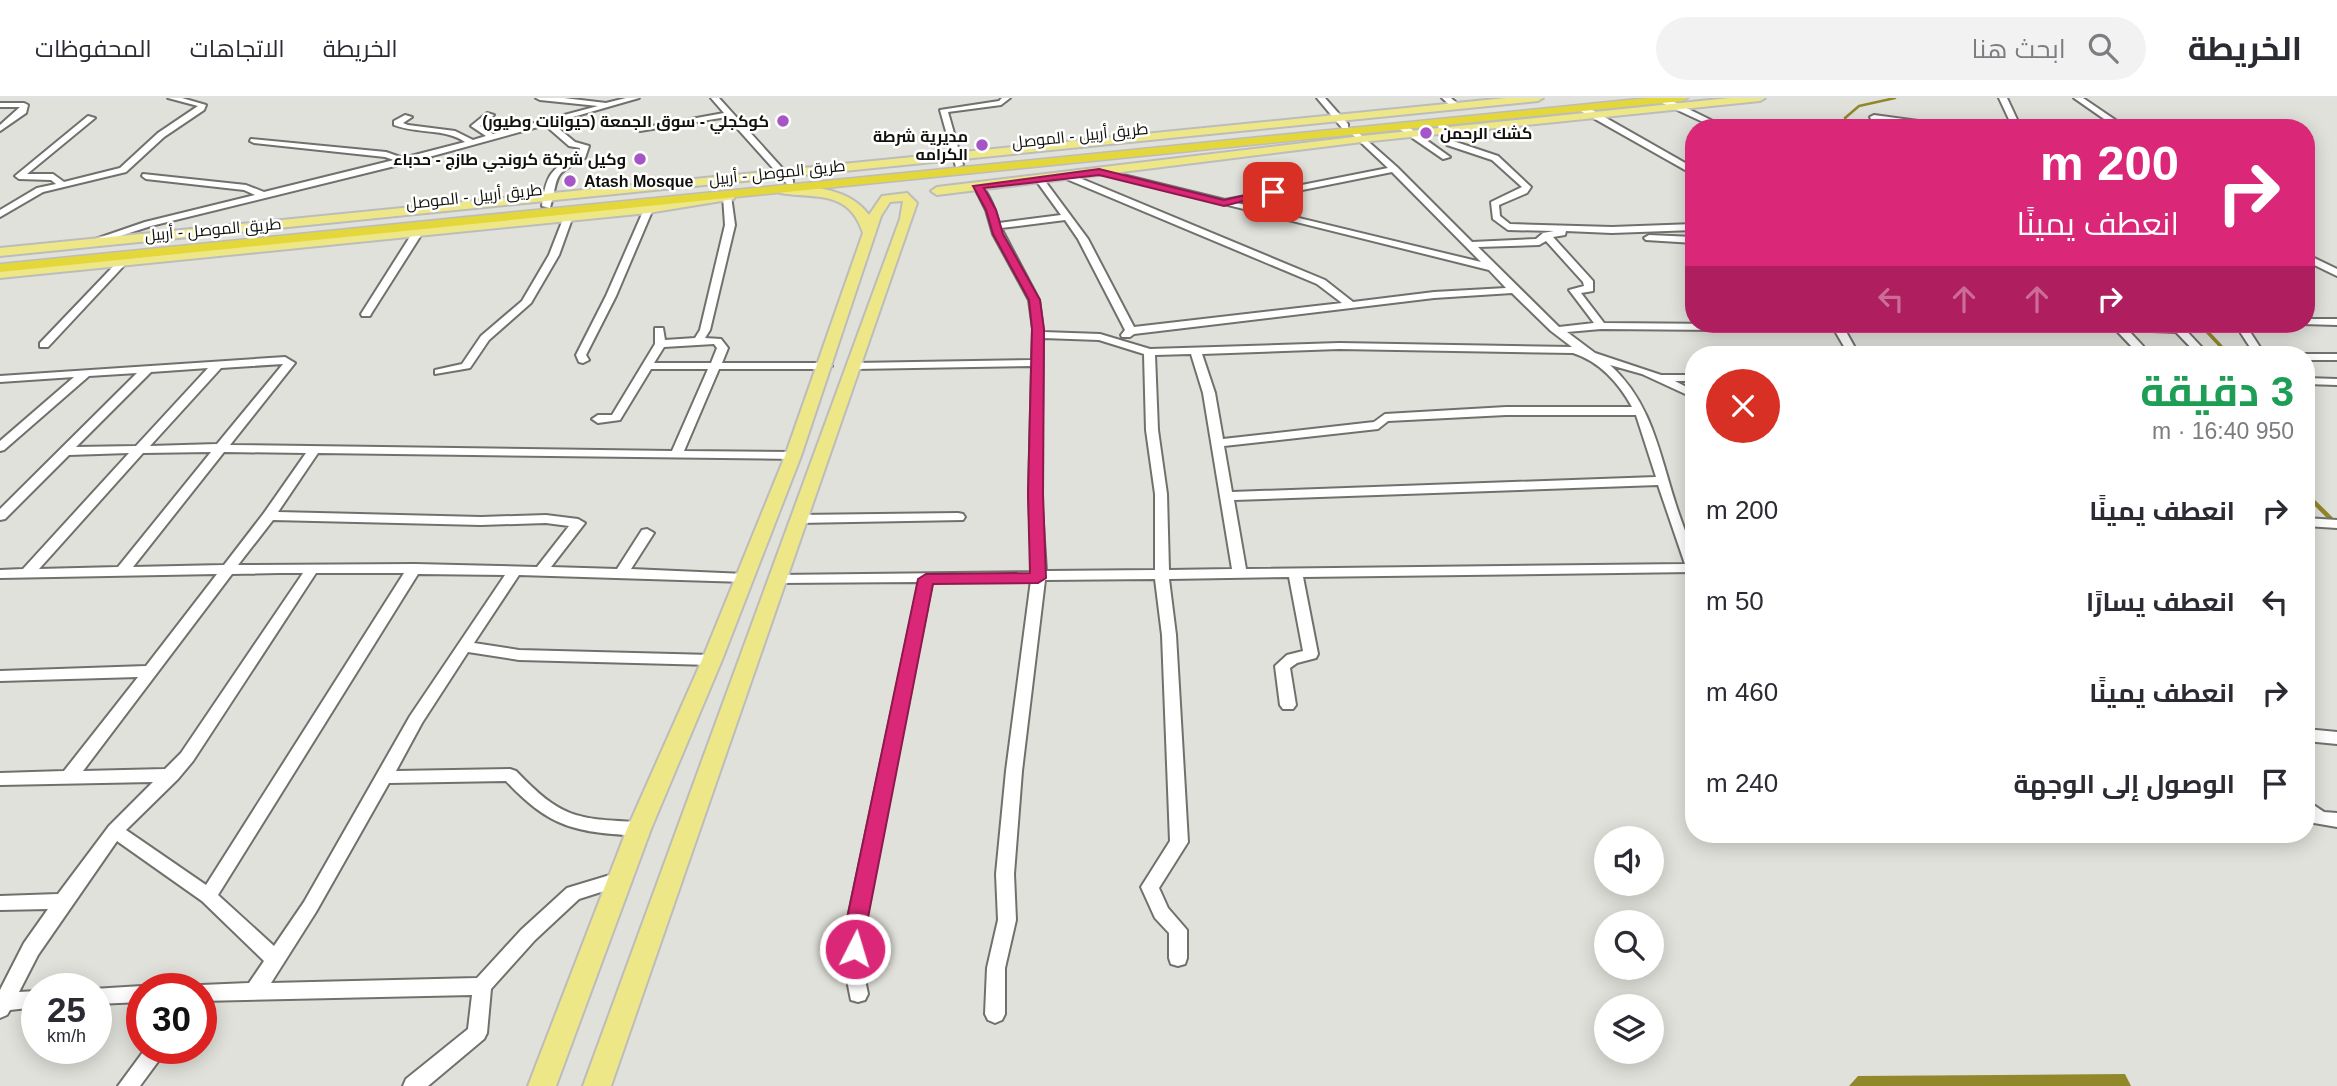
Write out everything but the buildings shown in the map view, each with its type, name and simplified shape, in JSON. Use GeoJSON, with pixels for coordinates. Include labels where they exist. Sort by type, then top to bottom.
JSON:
{"type":"FeatureCollection","features":[{"type":"Feature","properties":{"kind":"highway","name":"طريق أربيل - الموصل"},"geometry":{"type":"LineString","coordinates":[[0,261],[227,242],[548,202],[957,161],[1350,129],[1620,98]]}},
{"type":"Feature","properties":{"kind":"highway","name":"طريق الموصل - أربيل"},"geometry":{"type":"LineString","coordinates":[[0,268],[127,258],[227,242],[745,193],[1350,129],[1406,130],[1587,112],[1663,100],[1680,102]]}},
{"type":"Feature","properties":{"kind":"main road"},"geometry":{"type":"LineString","coordinates":[[937,191],[1099,172],[1350,129],[1456,106],[1538,98]]}},
{"type":"Feature","properties":{"kind":"main road"},"geometry":{"type":"LineString","coordinates":[[1587,112],[1680,102],[1760,98]]}},
{"type":"Feature","properties":{"kind":"main road"},"geometry":{"type":"LineString","coordinates":[[906,219],[937,191],[974,175],[1020,165]]}},
{"type":"Feature","properties":{"kind":"main road"},"geometry":{"type":"LineString","coordinates":[[769,190],[807,190],[838,196],[861,214],[869,232]]}},
{"type":"Feature","properties":{"kind":"main road"},"geometry":{"type":"LineString","coordinates":[[0,274],[127,258],[648,209],[745,193]]}},
{"type":"Feature","properties":{"kind":"main road"},"geometry":{"type":"LineString","coordinates":[[542,1086],[639,829],[712,660],[793,456],[826,366],[869,232],[883,202],[890,197],[902,196],[910,200],[906,219],[597,1086]]}},
{"type":"Feature","properties":{"kind":"main road"},"geometry":{"type":"LineString","coordinates":[[0,252],[548,202]]}},
{"type":"Feature","properties":{"kind":"street"},"geometry":{"type":"LineString","coordinates":[[0,214],[40,190],[123,170],[161,135],[202,105],[172,98]]}},
{"type":"Feature","properties":{"kind":"street"},"geometry":{"type":"LineString","coordinates":[[540,98],[608,105]]}},
{"type":"Feature","properties":{"kind":"street"},"geometry":{"type":"LineString","coordinates":[[88,244],[148,224],[404,161],[635,98]]}},
{"type":"Feature","properties":{"kind":"street"},"geometry":{"type":"LineString","coordinates":[[957,161],[944,110],[1001,103],[1006,98]]}},
{"type":"Feature","properties":{"kind":"street"},"geometry":{"type":"LineString","coordinates":[[1321,98],[1558,330],[1596,357],[1622,381],[1640,410],[1663,481],[1685,527]]}},
{"type":"Feature","properties":{"kind":"street"},"geometry":{"type":"LineString","coordinates":[[1446,98],[1456,106]]}},
{"type":"Feature","properties":{"kind":"street"},"geometry":{"type":"LineString","coordinates":[[2003,98],[2013,119]]}},
{"type":"Feature","properties":{"kind":"street"},"geometry":{"type":"LineString","coordinates":[[2078,98],[2110,119]]}},
{"type":"Feature","properties":{"kind":"street"},"geometry":{"type":"LineString","coordinates":[[719,99],[786,179]]}},
{"type":"Feature","properties":{"kind":"street"},"geometry":{"type":"LineString","coordinates":[[1680,102],[1709,119]]}},
{"type":"Feature","properties":{"kind":"street"},"geometry":{"type":"LineString","coordinates":[[0,105],[24,105],[23,111],[0,129]]}},
{"type":"Feature","properties":{"kind":"street"},"geometry":{"type":"LineString","coordinates":[[1587,112],[1685,167]]}},
{"type":"Feature","properties":{"kind":"street"},"geometry":{"type":"LineString","coordinates":[[640,129],[729,114]]}},
{"type":"Feature","properties":{"kind":"street"},"geometry":{"type":"LineString","coordinates":[[490,115],[475,126],[492,137]]}},
{"type":"Feature","properties":{"kind":"street"},"geometry":{"type":"LineString","coordinates":[[408,117],[397,122],[406,127],[464,136],[471,143]]}},
{"type":"Feature","properties":{"kind":"street"},"geometry":{"type":"LineString","coordinates":[[1874,117],[1889,119]]}},
{"type":"Feature","properties":{"kind":"street"},"geometry":{"type":"LineString","coordinates":[[62,184],[53,177],[19,176],[91,118]]}},
{"type":"Feature","properties":{"kind":"street"},"geometry":{"type":"LineString","coordinates":[[546,122],[572,144],[585,146],[582,156],[559,168],[549,186],[548,202]]}},
{"type":"Feature","properties":{"kind":"street"},"geometry":{"type":"LineString","coordinates":[[1441,127],[1454,146],[1495,158],[1527,187],[1494,204],[1496,217],[1507,227],[1612,230],[1685,227]]}},
{"type":"Feature","properties":{"kind":"street"},"geometry":{"type":"LineString","coordinates":[[1406,130],[1446,157]]}},
{"type":"Feature","properties":{"kind":"street"},"geometry":{"type":"LineString","coordinates":[[254,141],[386,155],[404,161]]}},
{"type":"Feature","properties":{"kind":"street"},"geometry":{"type":"LineString","coordinates":[[1224,203],[1394,169]]}},
{"type":"Feature","properties":{"kind":"street"},"geometry":{"type":"LineString","coordinates":[[1099,172],[1494,268]]}},
{"type":"Feature","properties":{"kind":"street"},"geometry":{"type":"LineString","coordinates":[[146,176],[247,188],[265,196]]}},
{"type":"Feature","properties":{"kind":"street"},"geometry":{"type":"LineString","coordinates":[[1067,176],[1321,282],[1351,305]]}},
{"type":"Feature","properties":{"kind":"street"},"geometry":{"type":"LineString","coordinates":[[1039,179],[1068,217],[1108,282],[1126,336],[1149,352],[1406,346],[1574,350],[1658,378],[1685,391]]}},
{"type":"Feature","properties":{"kind":"street"},"geometry":{"type":"LineString","coordinates":[[978,186],[1034,300],[1038,335],[1038,578],[1014,771],[1005,874],[1007,920],[996,968],[995,1014]]}},
{"type":"Feature","properties":{"kind":"street"},"geometry":{"type":"LineString","coordinates":[[698,341],[705,330],[730,225],[727,196]]}},
{"type":"Feature","properties":{"kind":"street"},"geometry":{"type":"LineString","coordinates":[[583,360],[581,355],[611,296],[648,209]]}},
{"type":"Feature","properties":{"kind":"street"},"geometry":{"type":"LineString","coordinates":[[439,372],[466,366],[485,338],[526,303],[554,255],[568,216]]}},
{"type":"Feature","properties":{"kind":"street"},"geometry":{"type":"LineString","coordinates":[[996,226],[1068,217]]}},
{"type":"Feature","properties":{"kind":"street"},"geometry":{"type":"LineString","coordinates":[[366,314],[418,232]]}},
{"type":"Feature","properties":{"kind":"street"},"geometry":{"type":"LineString","coordinates":[[1469,245],[1539,242],[1546,235],[1567,232],[1685,239]]}},
{"type":"Feature","properties":{"kind":"street"},"geometry":{"type":"LineString","coordinates":[[1546,235],[1588,281],[1589,289],[1574,290],[1601,326]]}},
{"type":"Feature","properties":{"kind":"street"},"geometry":{"type":"LineString","coordinates":[[44,345],[127,258]]}},
{"type":"Feature","properties":{"kind":"street"},"geometry":{"type":"LineString","coordinates":[[2315,262],[2337,273]]}},
{"type":"Feature","properties":{"kind":"street"},"geometry":{"type":"LineString","coordinates":[[1038,335],[1126,336],[1434,295],[1517,290]]}},
{"type":"Feature","properties":{"kind":"street"},"geometry":{"type":"LineString","coordinates":[[2315,322],[2337,322]]}},
{"type":"Feature","properties":{"kind":"street"},"geometry":{"type":"LineString","coordinates":[[1558,330],[1601,326],[1685,326]]}},
{"type":"Feature","properties":{"kind":"street"},"geometry":{"type":"LineString","coordinates":[[598,419],[616,418],[660,344],[659,330]]}},
{"type":"Feature","properties":{"kind":"street"},"geometry":{"type":"LineString","coordinates":[[2184,333],[2196,346]]}},
{"type":"Feature","properties":{"kind":"street"},"geometry":{"type":"LineString","coordinates":[[660,344],[717,341],[723,348],[676,455]]}},
{"type":"Feature","properties":{"kind":"street"},"geometry":{"type":"LineString","coordinates":[[1196,351],[1209,393],[1240,575]]}},
{"type":"Feature","properties":{"kind":"street"},"geometry":{"type":"LineString","coordinates":[[1149,352],[1152,430],[1161,494],[1162,576],[1169,635],[1179,842],[1150,887],[1161,913],[1178,930],[1178,958]]}},
{"type":"Feature","properties":{"kind":"street"},"geometry":{"type":"LineString","coordinates":[[2315,357],[2337,357]]}},
{"type":"Feature","properties":{"kind":"street"},"geometry":{"type":"LineString","coordinates":[[0,379],[285,360],[289,363],[122,571]]}},
{"type":"Feature","properties":{"kind":"street"},"geometry":{"type":"LineString","coordinates":[[855,366],[1036,363]]}},
{"type":"Feature","properties":{"kind":"street"},"geometry":{"type":"LineString","coordinates":[[27,573],[217,365]]}},
{"type":"Feature","properties":{"kind":"street"},"geometry":{"type":"LineString","coordinates":[[648,366],[826,366]]}},
{"type":"Feature","properties":{"kind":"street"},"geometry":{"type":"LineString","coordinates":[[0,516],[148,369]]}},
{"type":"Feature","properties":{"kind":"street"},"geometry":{"type":"LineString","coordinates":[[0,447],[85,374]]}},
{"type":"Feature","properties":{"kind":"street"},"geometry":{"type":"LineString","coordinates":[[1658,378],[1685,378]]}},
{"type":"Feature","properties":{"kind":"street"},"geometry":{"type":"LineString","coordinates":[[2315,381],[2337,382]]}},
{"type":"Feature","properties":{"kind":"street"},"geometry":{"type":"LineString","coordinates":[[1216,443],[1378,425],[1385,418],[1506,411],[1640,410]]}},
{"type":"Feature","properties":{"kind":"street"},"geometry":{"type":"LineString","coordinates":[[66,451],[219,448],[793,456]]}},
{"type":"Feature","properties":{"kind":"street"},"geometry":{"type":"LineString","coordinates":[[69,777],[269,516],[315,449]]}},
{"type":"Feature","properties":{"kind":"street"},"geometry":{"type":"LineString","coordinates":[[1227,496],[1663,481]]}},
{"type":"Feature","properties":{"kind":"street"},"geometry":{"type":"LineString","coordinates":[[269,516],[481,521],[546,519],[578,523],[542,569]]}},
{"type":"Feature","properties":{"kind":"street"},"geometry":{"type":"LineString","coordinates":[[798,519],[958,517]]}},
{"type":"Feature","properties":{"kind":"street"},"geometry":{"type":"LineString","coordinates":[[2315,523],[2337,524]]}},
{"type":"Feature","properties":{"kind":"street"},"geometry":{"type":"LineString","coordinates":[[622,572],[647,533]]}},
{"type":"Feature","properties":{"kind":"street"},"geometry":{"type":"LineString","coordinates":[[2,1004],[31,949],[63,901],[115,831],[172,775],[231,694],[313,568]]}},
{"type":"Feature","properties":{"kind":"street"},"geometry":{"type":"LineString","coordinates":[[0,574],[415,568],[542,569],[745,578]]}},
{"type":"Feature","properties":{"kind":"street"},"geometry":{"type":"LineString","coordinates":[[208,896],[273,795],[356,655],[415,568]]}},
{"type":"Feature","properties":{"kind":"street"},"geometry":{"type":"LineString","coordinates":[[777,579],[1038,578],[1080,574],[1162,576],[1685,568]]}},
{"type":"Feature","properties":{"kind":"street"},"geometry":{"type":"LineString","coordinates":[[254,992],[310,907],[383,777],[516,569]]}},
{"type":"Feature","properties":{"kind":"street"},"geometry":{"type":"LineString","coordinates":[[1288,705],[1282,666],[1311,654],[1295,573]]}},
{"type":"Feature","properties":{"kind":"street"},"geometry":{"type":"LineString","coordinates":[[858,994],[855,928],[926,579]]}},
{"type":"Feature","properties":{"kind":"street"},"geometry":{"type":"LineString","coordinates":[[465,647],[519,655],[712,660]]}},
{"type":"Feature","properties":{"kind":"street"},"geometry":{"type":"LineString","coordinates":[[0,676],[150,671]]}},
{"type":"Feature","properties":{"kind":"street"},"geometry":{"type":"LineString","coordinates":[[2315,736],[2337,738]]}},
{"type":"Feature","properties":{"kind":"street"},"geometry":{"type":"LineString","coordinates":[[0,779],[172,775]]}},
{"type":"Feature","properties":{"kind":"street"},"geometry":{"type":"LineString","coordinates":[[383,777],[510,775],[537,804],[576,825],[639,829]]}},
{"type":"Feature","properties":{"kind":"street"},"geometry":{"type":"LineString","coordinates":[[2315,814],[2320,818],[2337,820]]}},
{"type":"Feature","properties":{"kind":"street"},"geometry":{"type":"LineString","coordinates":[[115,831],[208,896],[275,959]]}},
{"type":"Feature","properties":{"kind":"street"},"geometry":{"type":"LineString","coordinates":[[413,1086],[477,1033],[482,986],[528,935],[573,893],[620,879]]}},
{"type":"Feature","properties":{"kind":"street"},"geometry":{"type":"LineString","coordinates":[[0,903],[63,901]]}},
{"type":"Feature","properties":{"kind":"street"},"geometry":{"type":"LineString","coordinates":[[217,993],[482,986]]}},
{"type":"Feature","properties":{"kind":"street"},"geometry":{"type":"LineString","coordinates":[[2,1004],[21,1001]]}},
{"type":"Feature","properties":{"kind":"street"},"geometry":{"type":"LineString","coordinates":[[128,1086],[145,1064]]}},
{"type":"Feature","properties":{"kind":"shaded area"},"geometry":{"type":"Polygon","coordinates":[[[2125,1074],[2131,1086],[1849,1086],[1858,1076],[2125,1074]]]}},
{"type":"Feature","properties":{"kind":"waterway"},"geometry":{"type":"LineString","coordinates":[[1846,119],[1859,106],[1895,98]]}},
{"type":"Feature","properties":{"kind":"waterway"},"geometry":{"type":"LineString","coordinates":[[2208,333],[2221,346]]}},
{"type":"Feature","properties":{"kind":"waterway"},"geometry":{"type":"LineString","coordinates":[[2315,503],[2337,525]]}},
{"type":"Feature","properties":{"kind":"place","name":"كوكجلي - سوق الجمعة (حيوانات وطيور)"},"geometry":{"type":"Point","coordinates":[783,121]}},
{"type":"Feature","properties":{"kind":"place","name":"كشك الرحمن"},"geometry":{"type":"Point","coordinates":[1426,133]}},
{"type":"Feature","properties":{"kind":"place","name":"مديرية شرطة الكرامه"},"geometry":{"type":"Point","coordinates":[982,145]}},
{"type":"Feature","properties":{"kind":"place","name":"وكيل شركة كرونجي طازج - حدباء"},"geometry":{"type":"Point","coordinates":[640,159]}},
{"type":"Feature","properties":{"kind":"place","name":"Atash Mosque"},"geometry":{"type":"Point","coordinates":[570,181]}},
{"type":"Feature","properties":{"kind":"route"},"geometry":{"type":"LineString","coordinates":[[855,949],[855,928],[926,579],[1038,578],[1035,494],[1038,329],[1034,300],[998,234],[991,210],[978,186],[1099,172],[1224,203],[1273,192]]}}]}
